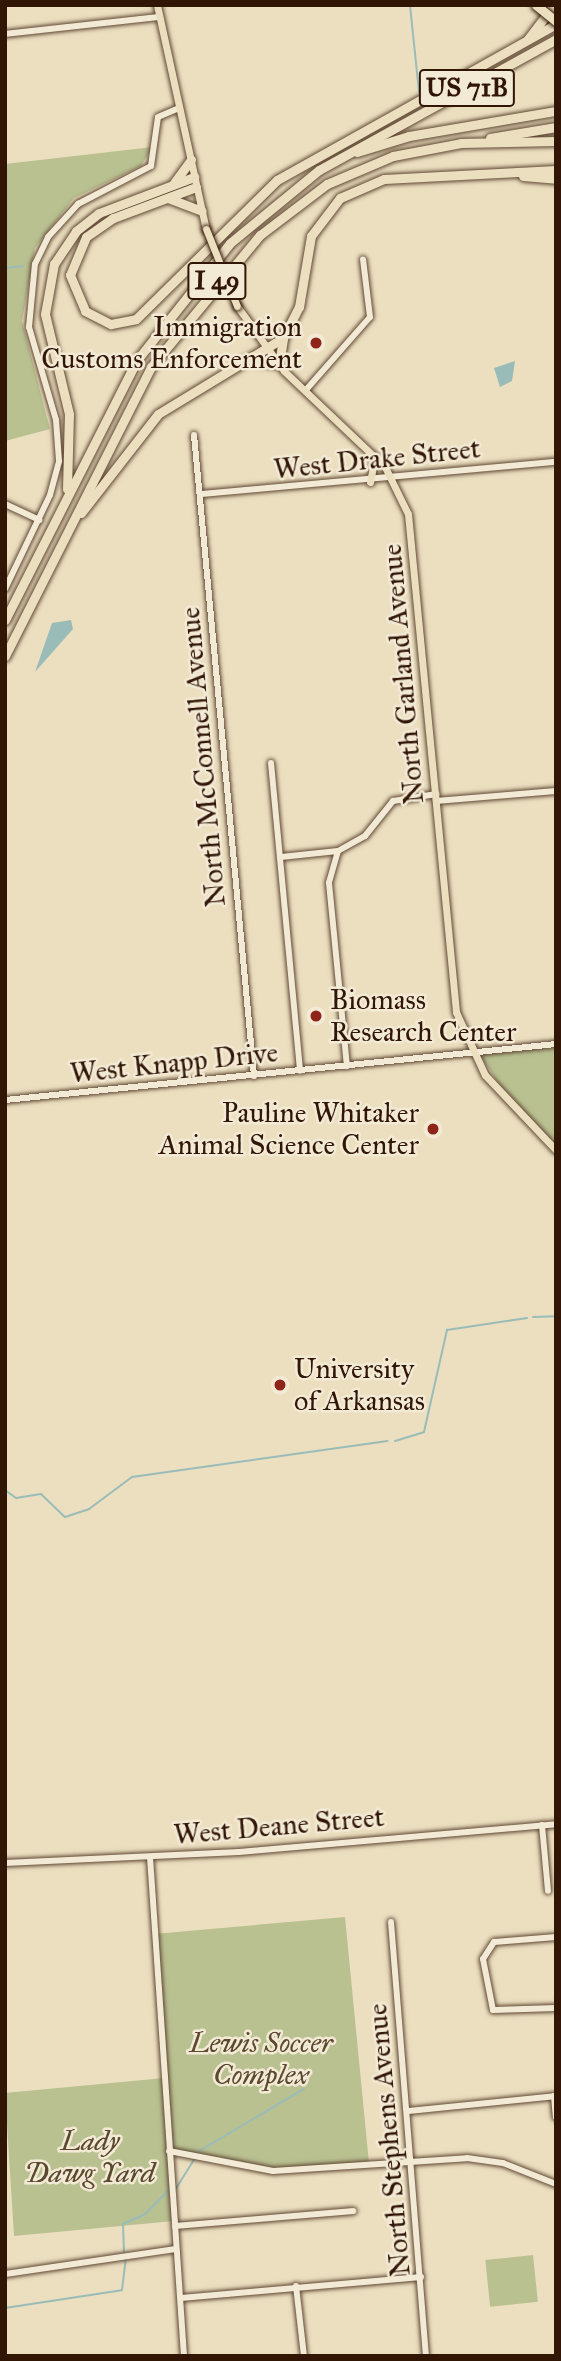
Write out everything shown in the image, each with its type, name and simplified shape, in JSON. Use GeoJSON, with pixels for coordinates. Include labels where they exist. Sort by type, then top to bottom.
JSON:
{"type":"FeatureCollection","features":[{"type":"Feature","properties":{"kind":"highway"},"geometry":{"type":"LineString","coordinates":[[195,182],[166,198],[113,218],[78,247],[71,286],[93,317],[116,324],[136,318],[277,180],[523,46],[556,22],[536,5]]}},
{"type":"Feature","properties":{"kind":"highway"},"geometry":{"type":"LineString","coordinates":[[523,46],[554,5]]}},
{"type":"Feature","properties":{"kind":"highway","name":"US 71B"},"geometry":{"type":"LineString","coordinates":[[339,160],[556,39]]}},
{"type":"Feature","properties":{"kind":"highway","name":"I 49"},"geometry":{"type":"LineString","coordinates":[[5,620],[124,383],[186,293],[268,206],[339,160],[409,136],[556,111]]}},
{"type":"Feature","properties":{"kind":"highway","name":"I 49"},"geometry":{"type":"LineString","coordinates":[[5,656],[151,368],[260,235],[296,204],[352,172],[461,143],[556,127]]}},
{"type":"Feature","properties":{"kind":"highway","name":"US 71B"},"geometry":{"type":"LineString","coordinates":[[461,143],[556,141]]}},
{"type":"Feature","properties":{"kind":"highway"},"geometry":{"type":"LineString","coordinates":[[173,184],[191,160]]}},
{"type":"Feature","properties":{"kind":"highway"},"geometry":{"type":"LineString","coordinates":[[251,360],[279,364],[283,338],[299,307],[311,236],[340,198],[384,179],[556,170]]}},
{"type":"Feature","properties":{"kind":"highway"},"geometry":{"type":"LineString","coordinates":[[500,173],[556,179]]}},
{"type":"Feature","properties":{"kind":"highway"},"geometry":{"type":"LineString","coordinates":[[67,495],[71,425],[46,322],[50,274],[68,240],[91,219],[173,184],[195,182]]}},
{"type":"Feature","properties":{"kind":"highway"},"geometry":{"type":"LineString","coordinates":[[166,198],[202,211]]}},
{"type":"Feature","properties":{"kind":"highway"},"geometry":{"type":"LineString","coordinates":[[69,528],[149,422],[267,351],[283,338]]}},
{"type":"Feature","properties":{"kind":"main road","name":"North Garland Avenue"},"geometry":{"type":"LineString","coordinates":[[157,5],[206,229],[237,306],[267,351],[305,391],[375,455],[393,479],[414,545],[452,997],[471,1052],[501,1096],[556,1150]]}},
{"type":"Feature","properties":{"kind":"main road"},"geometry":{"type":"LineString","coordinates":[[370,482],[375,455]]}},
{"type":"Feature","properties":{"kind":"street"},"geometry":{"type":"LineString","coordinates":[[5,34],[160,18]]}},
{"type":"Feature","properties":{"kind":"street"},"geometry":{"type":"LineString","coordinates":[[5,589],[39,520],[59,449],[29,327],[35,264],[48,237],[78,204],[151,166],[158,117],[179,108]]}},
{"type":"Feature","properties":{"kind":"street"},"geometry":{"type":"LineString","coordinates":[[305,391],[370,317],[363,259]]}},
{"type":"Feature","properties":{"kind":"street","name":"North McConnell Avenue"},"geometry":{"type":"LineString","coordinates":[[194,435],[202,494],[254,1076]]}},
{"type":"Feature","properties":{"kind":"street","name":"West Drake Street"},"geometry":{"type":"LineString","coordinates":[[202,494],[370,482],[556,462]]}},
{"type":"Feature","properties":{"kind":"street"},"geometry":{"type":"LineString","coordinates":[[5,505],[39,520]]}},
{"type":"Feature","properties":{"kind":"street"},"geometry":{"type":"LineString","coordinates":[[271,763],[300,1071]]}},
{"type":"Feature","properties":{"kind":"street"},"geometry":{"type":"LineString","coordinates":[[281,857],[338,851],[365,836],[393,802],[556,791]]}},
{"type":"Feature","properties":{"kind":"street"},"geometry":{"type":"LineString","coordinates":[[338,851],[329,883],[347,1066]]}},
{"type":"Feature","properties":{"kind":"street","name":"West Knapp Drive"},"geometry":{"type":"LineString","coordinates":[[5,1100],[556,1044]]}},
{"type":"Feature","properties":{"kind":"street","name":"West Deane Street"},"geometry":{"type":"LineString","coordinates":[[5,1863],[150,1857],[556,1824]]}},
{"type":"Feature","properties":{"kind":"street"},"geometry":{"type":"LineString","coordinates":[[542,1825],[548,1891]]}},
{"type":"Feature","properties":{"kind":"street"},"geometry":{"type":"LineString","coordinates":[[150,1857],[184,2356]]}},
{"type":"Feature","properties":{"kind":"street","name":"North Stephens Avenue"},"geometry":{"type":"LineString","coordinates":[[391,1922],[413,2159],[426,2356]]}},
{"type":"Feature","properties":{"kind":"street"},"geometry":{"type":"LineString","coordinates":[[556,1937],[494,1942],[484,1949],[493,2010],[556,2008]]}},
{"type":"Feature","properties":{"kind":"street"},"geometry":{"type":"LineString","coordinates":[[409,2111],[555,2096],[556,2117]]}},
{"type":"Feature","properties":{"kind":"street"},"geometry":{"type":"LineString","coordinates":[[169,2151],[272,2171],[455,2157],[503,2163],[556,2184]]}},
{"type":"Feature","properties":{"kind":"street"},"geometry":{"type":"LineString","coordinates":[[174,2226],[353,2211]]}},
{"type":"Feature","properties":{"kind":"street"},"geometry":{"type":"LineString","coordinates":[[5,2274],[176,2249]]}},
{"type":"Feature","properties":{"kind":"street"},"geometry":{"type":"LineString","coordinates":[[181,2298],[421,2277]]}},
{"type":"Feature","properties":{"kind":"street"},"geometry":{"type":"LineString","coordinates":[[296,2286],[304,2356]]}},
{"type":"Feature","properties":{"kind":"green space"},"geometry":{"type":"Polygon","coordinates":[[[153,147],[141,166],[74,198],[35,248],[22,321],[50,429],[5,441],[5,164],[153,147]]]}},
{"type":"Feature","properties":{"kind":"green space"},"geometry":{"type":"Polygon","coordinates":[[[556,1048],[556,1147],[512,1104],[478,1052],[556,1048]]]}},
{"type":"Feature","properties":{"kind":"green space","name":"Lewis Soccer Complex"},"geometry":{"type":"Polygon","coordinates":[[[345,1917],[369,2163],[273,2171],[169,2151],[174,2221],[14,2236],[5,2093],[164,2078],[154,1934],[345,1917]]]}},
{"type":"Feature","properties":{"kind":"green space"},"geometry":{"type":"Polygon","coordinates":[[[533,2255],[538,2302],[490,2307],[485,2260],[533,2255]]]}},
{"type":"Feature","properties":{"kind":"water"},"geometry":{"type":"Polygon","coordinates":[[[515,361],[512,381],[500,387],[494,368],[515,361]]]}},
{"type":"Feature","properties":{"kind":"water"},"geometry":{"type":"Polygon","coordinates":[[[71,620],[73,629],[35,672],[52,623],[71,620]]]}},
{"type":"Feature","properties":{"kind":"waterway"},"geometry":{"type":"LineString","coordinates":[[410,5],[419,92]]}},
{"type":"Feature","properties":{"kind":"waterway"},"geometry":{"type":"LineString","coordinates":[[5,268],[23,266]]}},
{"type":"Feature","properties":{"kind":"waterway"},"geometry":{"type":"LineString","coordinates":[[533,1317],[556,1316]]}},
{"type":"Feature","properties":{"kind":"waterway"},"geometry":{"type":"LineString","coordinates":[[395,1441],[424,1432],[447,1330],[527,1318]]}},
{"type":"Feature","properties":{"kind":"waterway"},"geometry":{"type":"LineString","coordinates":[[5,1490],[16,1498],[41,1494],[65,1517],[89,1509],[132,1477],[387,1441]]}},
{"type":"Feature","properties":{"kind":"waterway"},"geometry":{"type":"LineString","coordinates":[[199,2151],[304,2089]]}},
{"type":"Feature","properties":{"kind":"waterway"},"geometry":{"type":"LineString","coordinates":[[175,2190],[194,2159]]}},
{"type":"Feature","properties":{"kind":"waterway"},"geometry":{"type":"LineString","coordinates":[[124,2252],[123,2224],[145,2214],[168,2191]]}},
{"type":"Feature","properties":{"kind":"waterway"},"geometry":{"type":"LineString","coordinates":[[5,2308],[122,2290],[126,2259]]}},
{"type":"Feature","properties":{"kind":"place","name":"Immigration Customs Enforcement"},"geometry":{"type":"Point","coordinates":[316,343]}},
{"type":"Feature","properties":{"kind":"place","name":"Biomass Research Center"},"geometry":{"type":"Point","coordinates":[316,1016]}},
{"type":"Feature","properties":{"kind":"place","name":"Pauline Whitaker Animal Science Center"},"geometry":{"type":"Point","coordinates":[433,1129]}},
{"type":"Feature","properties":{"kind":"place","name":"University of Arkansas"},"geometry":{"type":"Point","coordinates":[280,1385]}},
{"type":"Feature","properties":{"kind":"park label","name":"Lady Dawg Yard"},"geometry":{"type":"Point","coordinates":[90,2157]}}]}
